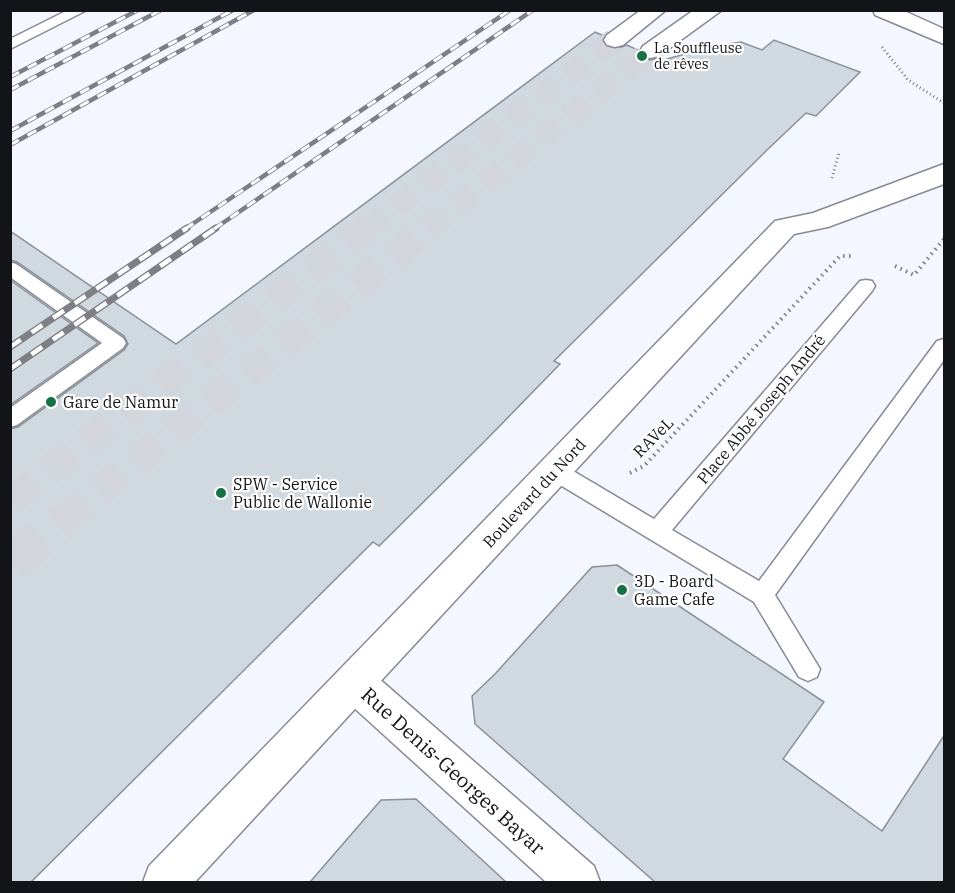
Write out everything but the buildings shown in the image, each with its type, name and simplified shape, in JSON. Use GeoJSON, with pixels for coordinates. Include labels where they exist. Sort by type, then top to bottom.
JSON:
{"type":"FeatureCollection","features":[{"type":"Feature","properties":{"kind":"street"},"geometry":{"type":"LineString","coordinates":[[615,40],[656,10]]}},
{"type":"Feature","properties":{"kind":"street"},"geometry":{"type":"LineString","coordinates":[[651,51],[696,18],[712,10]]}},
{"type":"Feature","properties":{"kind":"street"},"geometry":{"type":"LineString","coordinates":[[884,10],[945,37]]}},
{"type":"Feature","properties":{"kind":"street","name":"Boulevard du Nord"},"geometry":{"type":"LineString","coordinates":[[165,882],[785,227],[818,221],[929,181],[945,172]]}},
{"type":"Feature","properties":{"kind":"street","name":"Rue Denis-Georges Bayar"},"geometry":{"type":"LineString","coordinates":[[355,683],[578,882]]}},
{"type":"Feature","properties":{"kind":"lane"},"geometry":{"type":"LineString","coordinates":[[10,45],[80,10]]}},
{"type":"Feature","properties":{"kind":"lane"},"geometry":{"type":"LineString","coordinates":[[10,268],[116,343],[10,419]]}},
{"type":"Feature","properties":{"kind":"lane","name":"Place Abbé Joseph André"},"geometry":{"type":"LineString","coordinates":[[657,532],[866,286]]}},
{"type":"Feature","properties":{"kind":"lane"},"geometry":{"type":"LineString","coordinates":[[762,595],[945,346]]}},
{"type":"Feature","properties":{"kind":"lane"},"geometry":{"type":"LineString","coordinates":[[555,471],[762,595],[808,669]]}},
{"type":"Feature","properties":{"kind":"path"},"geometry":{"type":"LineString","coordinates":[[877,41],[908,82],[928,96],[945,103]]}},
{"type":"Feature","properties":{"kind":"path"},"geometry":{"type":"LineString","coordinates":[[893,265],[914,274],[945,239]]}},
{"type":"Feature","properties":{"kind":"path","name":"RAVeL"},"geometry":{"type":"LineString","coordinates":[[591,493],[644,466],[840,256],[861,256]]}},
{"type":"Feature","properties":{"kind":"tunnel"},"geometry":{"type":"LineString","coordinates":[[366,229],[615,40]]}},
{"type":"Feature","properties":{"kind":"tunnel"},"geometry":{"type":"LineString","coordinates":[[427,229],[651,51]]}},
{"type":"Feature","properties":{"kind":"tunnel"},"geometry":{"type":"LineString","coordinates":[[10,500],[368,228]]}},
{"type":"Feature","properties":{"kind":"tunnel"},"geometry":{"type":"LineString","coordinates":[[61,521],[429,228]]}},
{"type":"Feature","properties":{"kind":"tunnel"},"geometry":{"type":"LineString","coordinates":[[10,562],[63,520]]}},
{"type":"Feature","properties":{"kind":"railway"},"geometry":{"type":"LineString","coordinates":[[10,77],[138,10]]}},
{"type":"Feature","properties":{"kind":"railway"},"geometry":{"type":"LineString","coordinates":[[10,90],[161,10]]}},
{"type":"Feature","properties":{"kind":"railway"},"geometry":{"type":"LineString","coordinates":[[10,131],[233,10]]}},
{"type":"Feature","properties":{"kind":"railway"},"geometry":{"type":"LineString","coordinates":[[10,145],[254,10]]}},
{"type":"Feature","properties":{"kind":"railway"},"geometry":{"type":"LineString","coordinates":[[185,229],[510,10]]}},
{"type":"Feature","properties":{"kind":"railway"},"geometry":{"type":"LineString","coordinates":[[214,229],[533,10]]}},
{"type":"Feature","properties":{"kind":"railway"},"geometry":{"type":"LineString","coordinates":[[10,347],[187,228]]}},
{"type":"Feature","properties":{"kind":"railway"},"geometry":{"type":"LineString","coordinates":[[10,369],[216,228]]}},
{"type":"Feature","properties":{"kind":"place","name":"La Souffleuse de rêves"},"geometry":{"type":"Point","coordinates":[642,56]}},
{"type":"Feature","properties":{"kind":"place","name":"Gare de Namur"},"geometry":{"type":"Point","coordinates":[51,402]}},
{"type":"Feature","properties":{"kind":"place","name":"SPW - Service Public de Wallonie"},"geometry":{"type":"Point","coordinates":[221,493]}},
{"type":"Feature","properties":{"kind":"place","name":"3D - Board Game Cafe"},"geometry":{"type":"Point","coordinates":[622,590]}}]}
